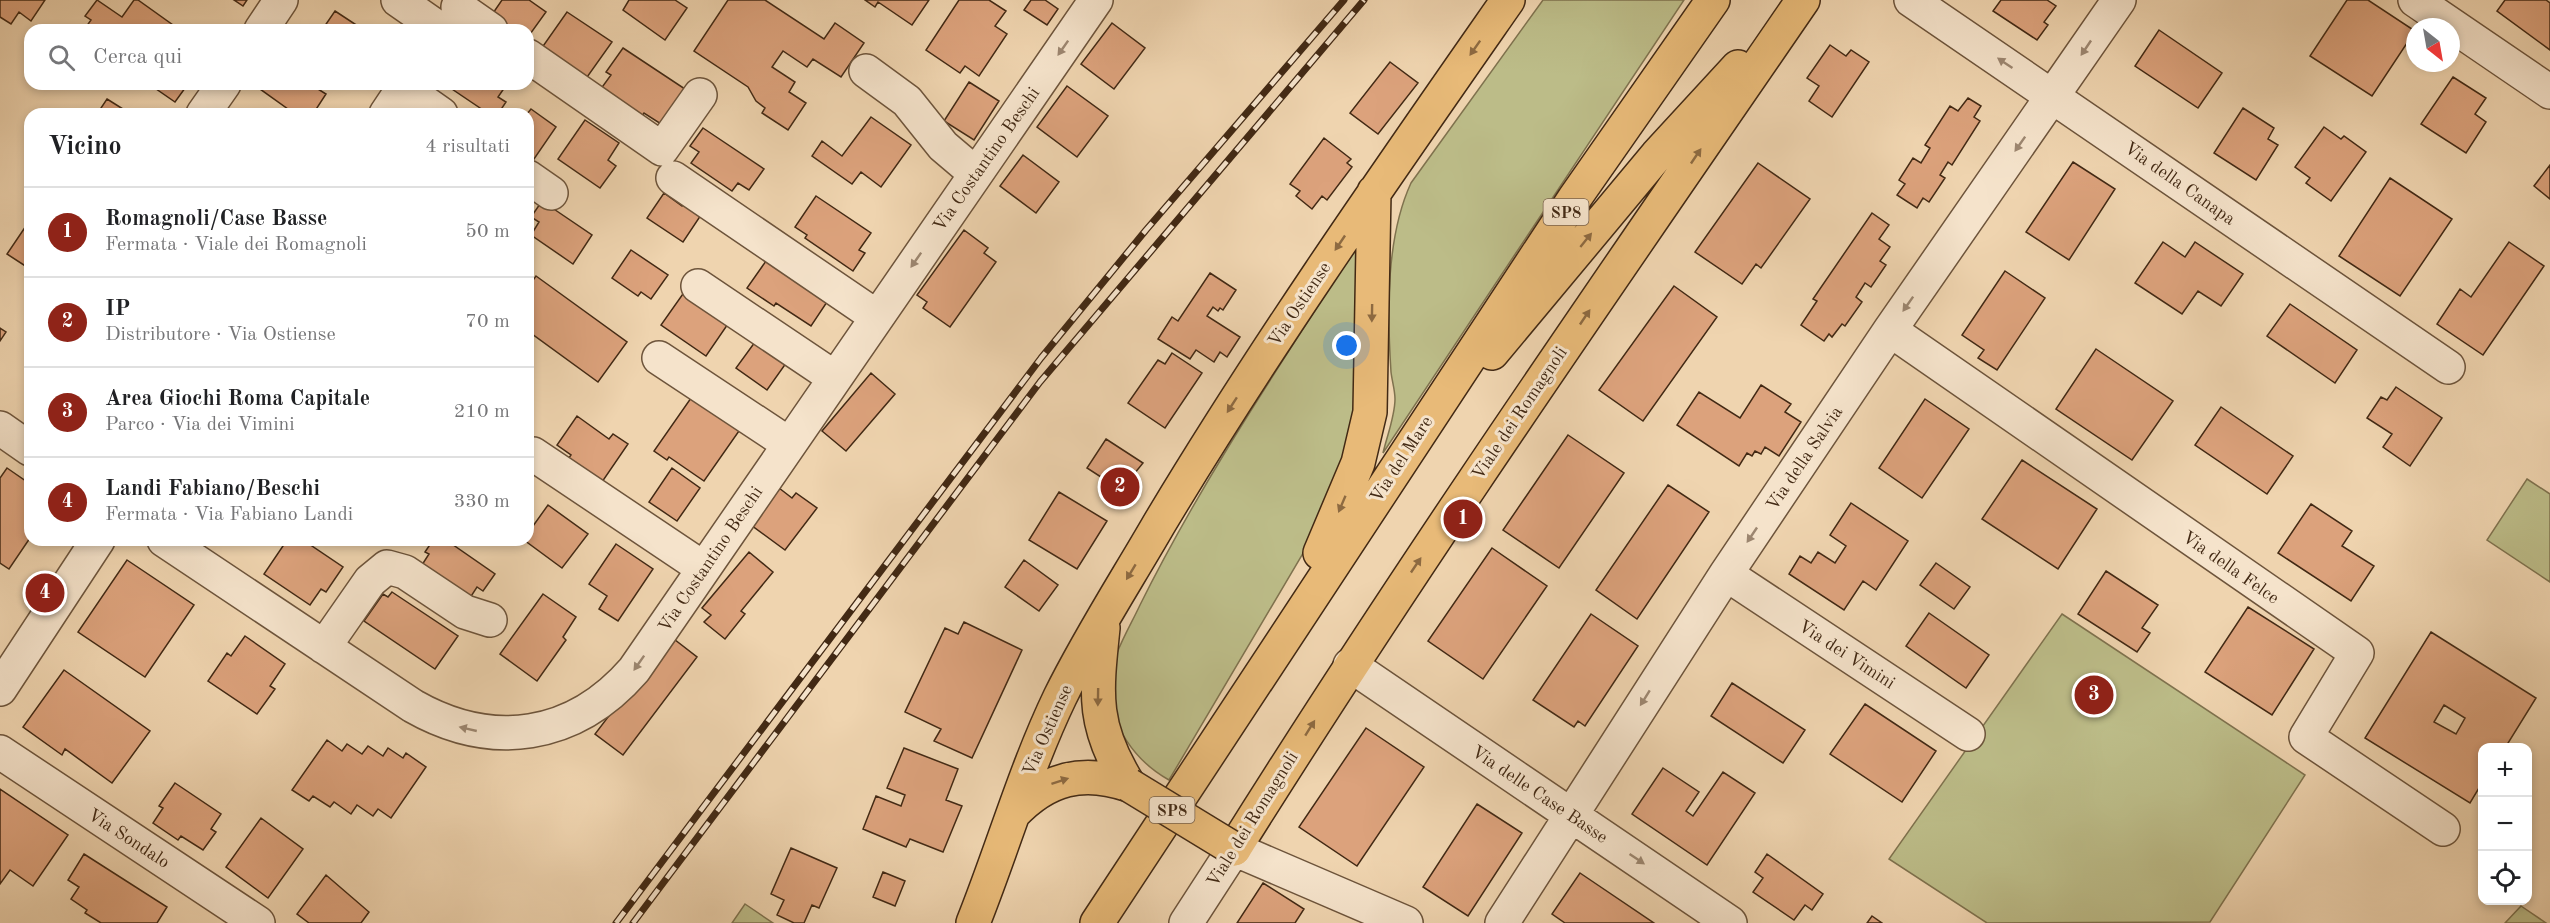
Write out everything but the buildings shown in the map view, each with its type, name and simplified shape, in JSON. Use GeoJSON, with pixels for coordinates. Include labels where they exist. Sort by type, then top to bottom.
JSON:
{"type":"FeatureCollection","features":[{"type":"Feature","properties":{"kind":"main road","name":"Via Ostiense"},"geometry":{"type":"LineString","coordinates":[[973,923],[1037,748],[1059,699],[1104,618],[1227,414],[1374,192],[1508,0]]}},
{"type":"Feature","properties":{"kind":"main road","name":"Via del Mare"},"geometry":{"type":"LineString","coordinates":[[1097,923],[1574,199],[1713,0]]}},
{"type":"Feature","properties":{"kind":"main road"},"geometry":{"type":"LineString","coordinates":[[1423,426],[1519,322],[1677,132],[1802,0]]}},
{"type":"Feature","properties":{"kind":"main road","name":"Viale dei Romagnoli"},"geometry":{"type":"LineString","coordinates":[[1234,849],[1350,665],[1802,0]]}},
{"type":"Feature","properties":{"kind":"main road"},"geometry":{"type":"LineString","coordinates":[[1247,696],[1325,543],[1362,449],[1371,399],[1374,192]]}},
{"type":"Feature","properties":{"kind":"main road","name":"Via Ostiense"},"geometry":{"type":"LineString","coordinates":[[1104,618],[1098,686],[1100,725],[1108,748],[1129,785]]}},
{"type":"Feature","properties":{"kind":"main road","name":"Via Ostiense"},"geometry":{"type":"LineString","coordinates":[[1013,814],[1043,788],[1068,778],[1096,777],[1129,785],[1234,849]]}},
{"type":"Feature","properties":{"kind":"street"},"geometry":{"type":"LineString","coordinates":[[265,24],[281,0]]}},
{"type":"Feature","properties":{"kind":"street"},"geometry":{"type":"LineString","coordinates":[[398,0],[473,24]]}},
{"type":"Feature","properties":{"kind":"street","name":"Via Costantino Beschi"},"geometry":{"type":"LineString","coordinates":[[173,546],[412,706],[441,721],[483,732],[511,732],[546,728],[590,710],[618,688],[634,670],[1096,0]]}},
{"type":"Feature","properties":{"kind":"street","name":"Via della Canapa"},"geometry":{"type":"LineString","coordinates":[[1911,0],[2448,367]]}},
{"type":"Feature","properties":{"kind":"street","name":"Via della Salvia"},"geometry":{"type":"LineString","coordinates":[[1502,923],[1726,574],[1890,330],[2119,0]]}},
{"type":"Feature","properties":{"kind":"street"},"geometry":{"type":"LineString","coordinates":[[2415,0],[2550,92]]}},
{"type":"Feature","properties":{"kind":"street"},"geometry":{"type":"LineString","coordinates":[[534,60],[662,149],[700,95]]}},
{"type":"Feature","properties":{"kind":"street"},"geometry":{"type":"LineString","coordinates":[[866,72],[907,101],[943,146],[976,174]]}},
{"type":"Feature","properties":{"kind":"street"},"geometry":{"type":"LineString","coordinates":[[207,108],[220,90]]}},
{"type":"Feature","properties":{"kind":"street"},"geometry":{"type":"LineString","coordinates":[[399,95],[428,108]]}},
{"type":"Feature","properties":{"kind":"street"},"geometry":{"type":"LineString","coordinates":[[673,178],[877,317]]}},
{"type":"Feature","properties":{"kind":"street"},"geometry":{"type":"LineString","coordinates":[[698,286],[835,378]]}},
{"type":"Feature","properties":{"kind":"street","name":"Via della Felce"},"geometry":{"type":"LineString","coordinates":[[1890,330],[2357,653],[2306,737],[2443,829]]}},
{"type":"Feature","properties":{"kind":"street"},"geometry":{"type":"LineString","coordinates":[[659,358],[789,444]]}},
{"type":"Feature","properties":{"kind":"street"},"geometry":{"type":"LineString","coordinates":[[0,428],[24,445]]}},
{"type":"Feature","properties":{"kind":"street"},"geometry":{"type":"LineString","coordinates":[[534,455],[703,568]]}},
{"type":"Feature","properties":{"kind":"street"},"geometry":{"type":"LineString","coordinates":[[0,689],[94,546]]}},
{"type":"Feature","properties":{"kind":"street"},"geometry":{"type":"LineString","coordinates":[[324,646],[370,581],[387,567],[405,572],[465,612],[490,620]]}},
{"type":"Feature","properties":{"kind":"street","name":"Via dei Vimini"},"geometry":{"type":"LineString","coordinates":[[1726,574],[1968,734]]}},
{"type":"Feature","properties":{"kind":"street","name":"Via delle Case Basse"},"geometry":{"type":"LineString","coordinates":[[1350,665],[1731,923]]}},
{"type":"Feature","properties":{"kind":"street","name":"Via Sondalo"},"geometry":{"type":"LineString","coordinates":[[0,752],[258,923]]}},
{"type":"Feature","properties":{"kind":"street"},"geometry":{"type":"LineString","coordinates":[[1234,849],[1406,923]]}},
{"type":"Feature","properties":{"kind":"street","name":"Viale dei Romagnoli"},"geometry":{"type":"LineString","coordinates":[[1186,923],[1234,849]]}},
{"type":"Feature","properties":{"kind":"green space"},"geometry":{"type":"Polygon","coordinates":[[[1543,0],[1684,0],[1383,453],[1395,406],[1391,372],[1389,300],[1393,251],[1403,204],[1411,183],[1543,0]]]}},
{"type":"Feature","properties":{"kind":"green space"},"geometry":{"type":"Polygon","coordinates":[[[1358,244],[1359,426],[1318,528],[1169,780],[1145,763],[1119,728],[1111,700],[1110,685],[1113,664],[1164,558],[1216,467],[1358,244]]]}},
{"type":"Feature","properties":{"kind":"green space"},"geometry":{"type":"Polygon","coordinates":[[[2527,479],[2550,494],[2550,582],[2487,540],[2527,479]]]}},
{"type":"Feature","properties":{"kind":"green space"},"geometry":{"type":"Polygon","coordinates":[[[2062,614],[2305,775],[2210,922],[1987,923],[1889,859],[2062,614]]]}},
{"type":"Feature","properties":{"kind":"green space"},"geometry":{"type":"Polygon","coordinates":[[[745,904],[773,923],[732,923],[745,904]]]}},
{"type":"Feature","properties":{"kind":"green space"},"geometry":{"type":"Polygon","coordinates":[[[2521,906],[2546,923],[2505,923],[2521,906]]]}},
{"type":"Feature","properties":{"kind":"railway"},"geometry":{"type":"LineString","coordinates":[[616,923],[1041,358],[1146,230],[1344,0]]}},
{"type":"Feature","properties":{"kind":"railway"},"geometry":{"type":"LineString","coordinates":[[633,923],[1040,382],[1364,0]]}},
{"type":"Feature","properties":{"kind":"place","name":"IP"},"geometry":{"type":"Point","coordinates":[1120,487]}},
{"type":"Feature","properties":{"kind":"place","name":"Romagnoli/Case Basse"},"geometry":{"type":"Point","coordinates":[1463,519]}},
{"type":"Feature","properties":{"kind":"place","name":"Landi Fabiano/Beschi"},"geometry":{"type":"Point","coordinates":[45,593]}},
{"type":"Feature","properties":{"kind":"place","name":"Area Giochi Roma Capitale"},"geometry":{"type":"Point","coordinates":[2094,695]}}]}
